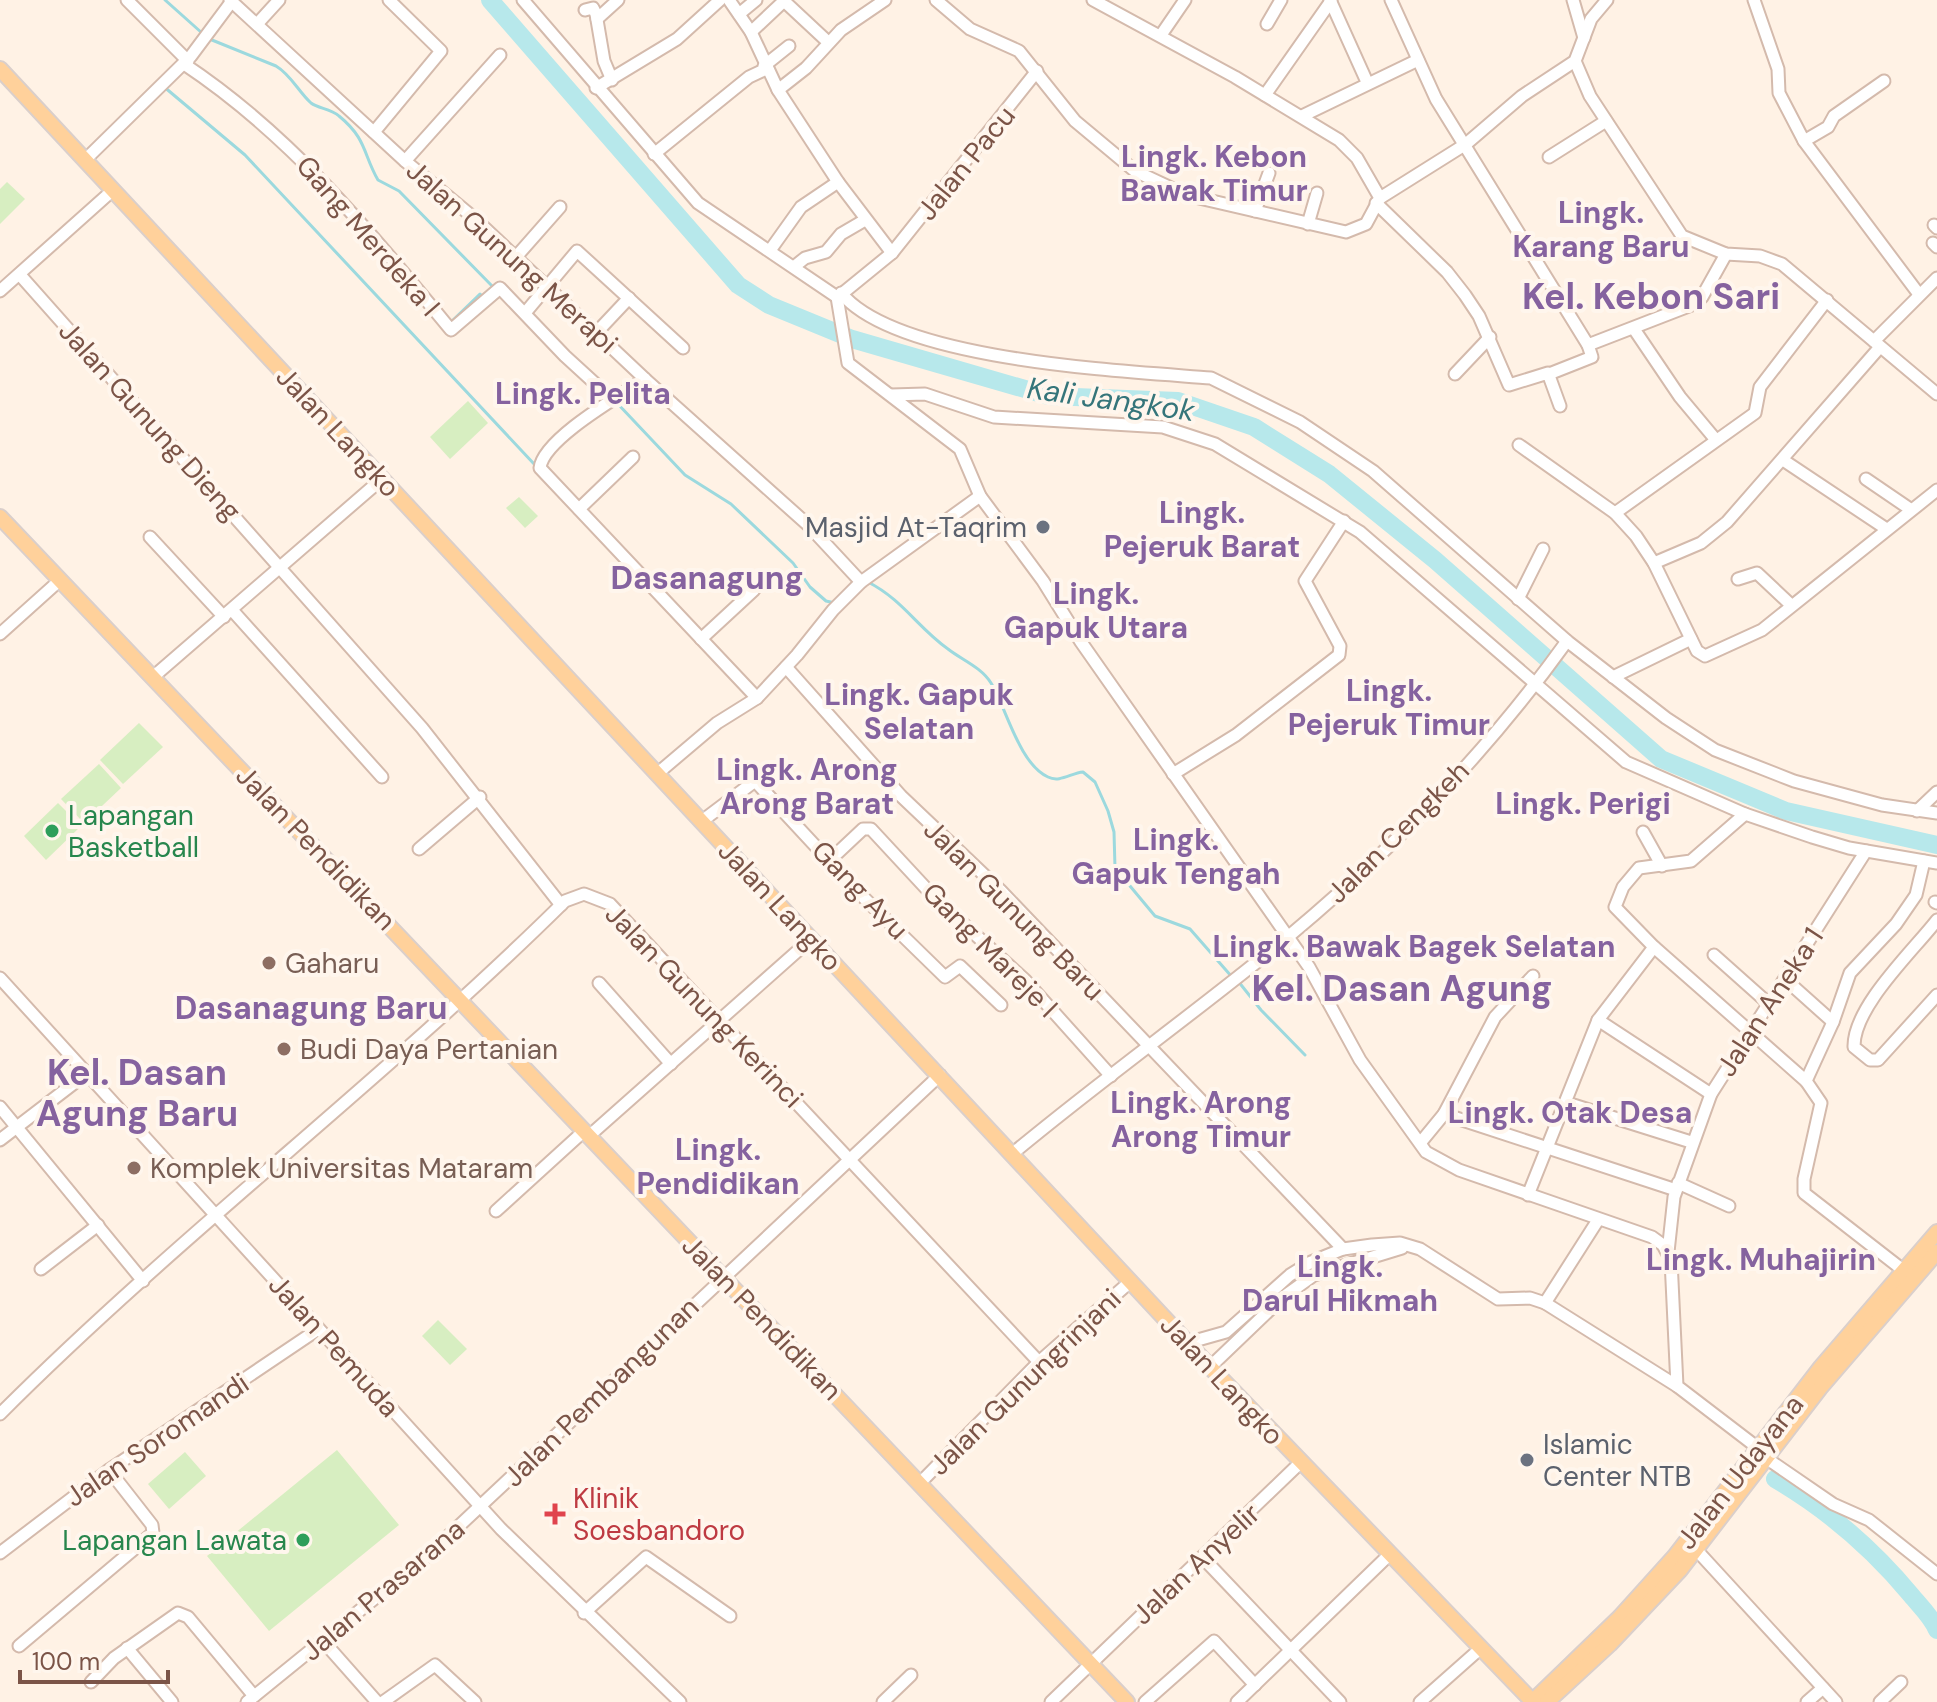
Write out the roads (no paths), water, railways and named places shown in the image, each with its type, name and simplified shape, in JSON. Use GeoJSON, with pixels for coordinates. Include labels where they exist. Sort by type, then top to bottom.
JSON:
{"type":"FeatureCollection","features":[{"type":"Feature","properties":{"kind":"main road","name":"Jalan Langko"},"geometry":{"type":"LineString","coordinates":[[0,69],[1187,1343],[1532,1702]]}},
{"type":"Feature","properties":{"kind":"main road","name":"Jalan Pendidikan"},"geometry":{"type":"LineString","coordinates":[[0,517],[721,1277],[981,1545],[1127,1702]]}},
{"type":"Feature","properties":{"kind":"main road","name":"Jalan Udayana"},"geometry":{"type":"LineString","coordinates":[[1761,1455],[1829,1357],[1937,1232]]}},
{"type":"Feature","properties":{"kind":"main road","name":"Jalan Udayana"},"geometry":{"type":"LineString","coordinates":[[1547,1702],[1642,1612],[1761,1455],[1937,1252]]}},
{"type":"Feature","properties":{"kind":"main road","name":"Jalan Udayana"},"geometry":{"type":"LineString","coordinates":[[1532,1702],[1693,1545]]}},
{"type":"Feature","properties":{"kind":"street"},"geometry":{"type":"LineString","coordinates":[[127,0],[186,62]]}},
{"type":"Feature","properties":{"kind":"street"},"geometry":{"type":"LineString","coordinates":[[85,160],[186,62],[212,31],[231,0]]}},
{"type":"Feature","properties":{"kind":"street","name":"Jalan Gunung Merapi"},"geometry":{"type":"LineString","coordinates":[[231,0],[808,525],[862,581]]}},
{"type":"Feature","properties":{"kind":"street"},"geometry":{"type":"LineString","coordinates":[[258,23],[279,0]]}},
{"type":"Feature","properties":{"kind":"street"},"geometry":{"type":"LineString","coordinates":[[374,132],[441,51],[389,0]]}},
{"type":"Feature","properties":{"kind":"street"},"geometry":{"type":"LineString","coordinates":[[523,0],[596,88],[709,212],[771,249],[881,324],[1001,357],[1220,380],[1300,422],[1362,463],[1567,641],[1666,718],[1736,761],[1794,781],[1917,811],[1937,813]]}},
{"type":"Feature","properties":{"kind":"street"},"geometry":{"type":"LineString","coordinates":[[597,19],[618,0]]}},
{"type":"Feature","properties":{"kind":"street"},"geometry":{"type":"LineString","coordinates":[[596,88],[677,39],[720,0]]}},
{"type":"Feature","properties":{"kind":"street"},"geometry":{"type":"LineString","coordinates":[[729,0],[751,32],[778,90],[838,182],[892,253]]}},
{"type":"Feature","properties":{"kind":"street"},"geometry":{"type":"LineString","coordinates":[[739,14],[756,0]]}},
{"type":"Feature","properties":{"kind":"street"},"geometry":{"type":"LineString","coordinates":[[751,32],[784,0],[828,42]]}},
{"type":"Feature","properties":{"kind":"street"},"geometry":{"type":"LineString","coordinates":[[1093,0],[1302,116],[1350,149],[1378,201],[1447,272],[1479,316],[1510,386],[1592,357],[1588,345],[1436,99],[1391,0]]}},
{"type":"Feature","properties":{"kind":"street"},"geometry":{"type":"LineString","coordinates":[[1161,35],[1185,0]]}},
{"type":"Feature","properties":{"kind":"street"},"geometry":{"type":"LineString","coordinates":[[1267,24],[1281,0]]}},
{"type":"Feature","properties":{"kind":"street"},"geometry":{"type":"LineString","coordinates":[[1265,95],[1331,0]]}},
{"type":"Feature","properties":{"kind":"street"},"geometry":{"type":"LineString","coordinates":[[1331,0],[1367,82]]}},
{"type":"Feature","properties":{"kind":"street"},"geometry":{"type":"LineString","coordinates":[[1573,0],[1584,38]]}},
{"type":"Feature","properties":{"kind":"street"},"geometry":{"type":"LineString","coordinates":[[941,1],[970,29],[1014,47],[1037,71],[1075,121],[1120,161],[1186,195],[1340,232],[1355,231],[1366,224],[1378,201],[1466,144],[1522,96],[1575,61],[1591,19],[1607,0]]}},
{"type":"Feature","properties":{"kind":"street"},"geometry":{"type":"LineString","coordinates":[[1754,0],[1775,56],[1779,93],[1804,141],[1918,293]]}},
{"type":"Feature","properties":{"kind":"street"},"geometry":{"type":"LineString","coordinates":[[778,90],[806,68],[828,42],[882,1]]}},
{"type":"Feature","properties":{"kind":"street"},"geometry":{"type":"LineString","coordinates":[[585,10],[593,8],[604,61],[612,80]]}},
{"type":"Feature","properties":{"kind":"street"},"geometry":{"type":"LineString","coordinates":[[654,154],[789,46]]}},
{"type":"Feature","properties":{"kind":"street"},"geometry":{"type":"LineString","coordinates":[[405,161],[500,55]]}},
{"type":"Feature","properties":{"kind":"street"},"geometry":{"type":"LineString","coordinates":[[1302,116],[1418,60]]}},
{"type":"Feature","properties":{"kind":"street"},"geometry":{"type":"LineString","coordinates":[[1575,61],[1606,121],[1682,236],[1726,254],[1775,260],[1937,394]]}},
{"type":"Feature","properties":{"kind":"street","name":"Gang Merdeka I"},"geometry":{"type":"LineString","coordinates":[[186,62],[246,109],[305,162],[451,330],[497,291],[525,313],[611,400]]}},
{"type":"Feature","properties":{"kind":"street","name":"Jalan Pacu"},"geometry":{"type":"LineString","coordinates":[[839,298],[892,253],[1037,71]]}},
{"type":"Feature","properties":{"kind":"street"},"geometry":{"type":"LineString","coordinates":[[1804,141],[1828,127],[1834,116],[1884,81]]}},
{"type":"Feature","properties":{"kind":"street"},"geometry":{"type":"LineString","coordinates":[[1549,157],[1606,121]]}},
{"type":"Feature","properties":{"kind":"street"},"geometry":{"type":"LineString","coordinates":[[1255,211],[1269,173]]}},
{"type":"Feature","properties":{"kind":"street"},"geometry":{"type":"LineString","coordinates":[[771,249],[801,207],[838,182]]}},
{"type":"Feature","properties":{"kind":"street"},"geometry":{"type":"LineString","coordinates":[[0,291],[113,190]]}},
{"type":"Feature","properties":{"kind":"street"},"geometry":{"type":"LineString","coordinates":[[1308,224],[1317,193]]}},
{"type":"Feature","properties":{"kind":"street"},"geometry":{"type":"LineString","coordinates":[[516,257],[560,207]]}},
{"type":"Feature","properties":{"kind":"street"},"geometry":{"type":"LineString","coordinates":[[795,266],[805,258],[826,252],[841,234],[865,220]]}},
{"type":"Feature","properties":{"kind":"street"},"geometry":{"type":"LineString","coordinates":[[525,313],[577,251],[683,348]]}},
{"type":"Feature","properties":{"kind":"street"},"geometry":{"type":"LineString","coordinates":[[1588,345],[1694,304],[1702,297],[1726,254]]}},
{"type":"Feature","properties":{"kind":"street","name":"Jalan Gunung Dieng"},"geometry":{"type":"LineString","coordinates":[[20,275],[280,567]]}},
{"type":"Feature","properties":{"kind":"street"},"geometry":{"type":"LineString","coordinates":[[1654,563],[1713,535],[1783,460],[1918,293],[1937,278]]}},
{"type":"Feature","properties":{"kind":"street"},"geometry":{"type":"LineString","coordinates":[[597,332],[629,298]]}},
{"type":"Feature","properties":{"kind":"street"},"geometry":{"type":"LineString","coordinates":[[839,298],[848,363],[960,449],[980,496],[1043,581],[1081,642],[1288,937],[1367,1070],[1435,1159],[1528,1195],[1652,1237],[1668,1252]]}},
{"type":"Feature","properties":{"kind":"street"},"geometry":{"type":"LineString","coordinates":[[1615,513],[1755,413],[1760,387],[1827,300]]}},
{"type":"Feature","properties":{"kind":"street"},"geometry":{"type":"LineString","coordinates":[[1634,329],[1680,397],[1716,440]]}},
{"type":"Feature","properties":{"kind":"street"},"geometry":{"type":"LineString","coordinates":[[1455,374],[1490,337]]}},
{"type":"Feature","properties":{"kind":"street"},"geometry":{"type":"LineString","coordinates":[[1549,374],[1560,406]]}},
{"type":"Feature","properties":{"kind":"street"},"geometry":{"type":"LineString","coordinates":[[645,379],[568,433],[540,463],[541,470],[757,698]]}},
{"type":"Feature","properties":{"kind":"street"},"geometry":{"type":"LineString","coordinates":[[891,395],[925,394],[994,417],[1163,427],[1190,433],[1215,444],[1344,521],[1626,762],[1745,814],[1866,851],[1931,862],[1916,895],[1896,924],[1850,973],[1833,1022],[1806,1081]]}},
{"type":"Feature","properties":{"kind":"street"},"geometry":{"type":"LineString","coordinates":[[1519,445],[1615,513],[1654,563],[1691,639],[1701,654],[1708,655],[1752,636],[1937,490]]}},
{"type":"Feature","properties":{"kind":"street"},"geometry":{"type":"LineString","coordinates":[[579,509],[633,457]]}},
{"type":"Feature","properties":{"kind":"street"},"geometry":{"type":"LineString","coordinates":[[1783,460],[1885,528]]}},
{"type":"Feature","properties":{"kind":"street"},"geometry":{"type":"LineString","coordinates":[[153,677],[383,478]]}},
{"type":"Feature","properties":{"kind":"street"},"geometry":{"type":"LineString","coordinates":[[1866,479],[1910,509]]}},
{"type":"Feature","properties":{"kind":"street"},"geometry":{"type":"LineString","coordinates":[[658,773],[717,723],[757,698],[862,581],[980,496]]}},
{"type":"Feature","properties":{"kind":"street"},"geometry":{"type":"LineString","coordinates":[[1173,774],[1236,735],[1339,655],[1340,646],[1305,581],[1344,521]]}},
{"type":"Feature","properties":{"kind":"street"},"geometry":{"type":"LineString","coordinates":[[150,537],[228,613],[382,777]]}},
{"type":"Feature","properties":{"kind":"street"},"geometry":{"type":"LineString","coordinates":[[1518,599],[1543,549]]}},
{"type":"Feature","properties":{"kind":"street","name":"Jalan Gunung Kerinci"},"geometry":{"type":"LineString","coordinates":[[280,567],[480,797],[561,905],[584,894],[606,901],[1039,1362]]}},
{"type":"Feature","properties":{"kind":"street"},"geometry":{"type":"LineString","coordinates":[[1738,579],[1757,573],[1791,605]]}},
{"type":"Feature","properties":{"kind":"street"},"geometry":{"type":"LineString","coordinates":[[0,634],[59,581]]}},
{"type":"Feature","properties":{"kind":"street"},"geometry":{"type":"LineString","coordinates":[[701,639],[754,590]]}},
{"type":"Feature","properties":{"kind":"street"},"geometry":{"type":"LineString","coordinates":[[1613,677],[1691,639]]}},
{"type":"Feature","properties":{"kind":"street","name":"Jalan Cengkeh"},"geometry":{"type":"LineString","coordinates":[[1012,1154],[1288,937],[1422,813],[1491,738],[1567,641]]}},
{"type":"Feature","properties":{"kind":"street","name":"Jalan Gunung Baru"},"geometry":{"type":"LineString","coordinates":[[786,667],[895,791],[1001,891],[1343,1249]]}},
{"type":"Feature","properties":{"kind":"street","name":"Gang Ayu"},"geometry":{"type":"LineString","coordinates":[[702,821],[755,781],[945,977],[960,966],[1001,1005]]}},
{"type":"Feature","properties":{"kind":"street"},"geometry":{"type":"LineString","coordinates":[[1917,811],[1937,792]]}},
{"type":"Feature","properties":{"kind":"street"},"geometry":{"type":"LineString","coordinates":[[419,849],[480,797]]}},
{"type":"Feature","properties":{"kind":"street"},"geometry":{"type":"LineString","coordinates":[[1745,814],[1698,857],[1685,864],[1644,867],[1633,873],[1615,907],[1654,947],[1806,1081],[1821,1103],[1804,1179],[1804,1193],[1903,1270]]}},
{"type":"Feature","properties":{"kind":"street","name":"Gang Mareje I"},"geometry":{"type":"LineString","coordinates":[[830,860],[867,827],[935,898],[1025,980],[1111,1076]]}},
{"type":"Feature","properties":{"kind":"street"},"geometry":{"type":"LineString","coordinates":[[1643,832],[1662,866]]}},
{"type":"Feature","properties":{"kind":"street","name":"Jalan Aneka 1"},"geometry":{"type":"LineString","coordinates":[[1677,1386],[1668,1252],[1677,1187],[1691,1142],[1711,1094],[1866,851]]}},
{"type":"Feature","properties":{"kind":"street"},"geometry":{"type":"LineString","coordinates":[[0,1414],[143,1281],[461,1001],[561,905]]}},
{"type":"Feature","properties":{"kind":"street"},"geometry":{"type":"LineString","coordinates":[[1937,920],[1891,975],[1867,1012],[1854,1042],[1865,1057],[1878,1060],[1937,995]]}},
{"type":"Feature","properties":{"kind":"street"},"geometry":{"type":"LineString","coordinates":[[496,1211],[671,1064],[810,940]]}},
{"type":"Feature","properties":{"kind":"street"},"geometry":{"type":"LineString","coordinates":[[1528,1195],[1598,1020],[1654,947]]}},
{"type":"Feature","properties":{"kind":"street"},"geometry":{"type":"LineString","coordinates":[[1714,955],[1769,1004]]}},
{"type":"Feature","properties":{"kind":"street"},"geometry":{"type":"LineString","coordinates":[[1421,1142],[1444,1114],[1495,1017],[1533,976]]}},
{"type":"Feature","properties":{"kind":"street","name":"Jalan Pemuda"},"geometry":{"type":"LineString","coordinates":[[0,978],[480,1507],[584,1613],[680,1702]]}},
{"type":"Feature","properties":{"kind":"street"},"geometry":{"type":"LineString","coordinates":[[1786,980],[1833,1022]]}},
{"type":"Feature","properties":{"kind":"street"},"geometry":{"type":"LineString","coordinates":[[599,983],[671,1064]]}},
{"type":"Feature","properties":{"kind":"street"},"geometry":{"type":"LineString","coordinates":[[1598,1020],[1711,1094]]}},
{"type":"Feature","properties":{"kind":"street"},"geometry":{"type":"LineString","coordinates":[[0,1140],[86,1074]]}},
{"type":"Feature","properties":{"kind":"street","name":"Jalan Pembangunan"},"geometry":{"type":"LineString","coordinates":[[480,1507],[721,1277],[940,1075]]}},
{"type":"Feature","properties":{"kind":"street"},"geometry":{"type":"LineString","coordinates":[[1567,1103],[1691,1142]]}},
{"type":"Feature","properties":{"kind":"street"},"geometry":{"type":"LineString","coordinates":[[0,1107],[143,1281]]}},
{"type":"Feature","properties":{"kind":"street"},"geometry":{"type":"LineString","coordinates":[[1444,1114],[1729,1206]]}},
{"type":"Feature","properties":{"kind":"street"},"geometry":{"type":"LineString","coordinates":[[1545,1303],[1598,1220]]}},
{"type":"Feature","properties":{"kind":"street"},"geometry":{"type":"LineString","coordinates":[[41,1269],[98,1225]]}},
{"type":"Feature","properties":{"kind":"street"},"geometry":{"type":"LineString","coordinates":[[1187,1343],[1226,1332],[1290,1275],[1343,1249],[1387,1243],[1410,1246],[1432,1255],[1498,1299],[1530,1298],[1545,1303],[1677,1386],[1761,1455],[1833,1504],[1869,1520],[1937,1574]]}},
{"type":"Feature","properties":{"kind":"street"},"geometry":{"type":"LineString","coordinates":[[1210,1367],[1282,1298],[1314,1275],[1410,1246]]}},
{"type":"Feature","properties":{"kind":"street","name":"Jalan Gunungrinjani"},"geometry":{"type":"LineString","coordinates":[[920,1483],[1039,1362],[1131,1281]]}},
{"type":"Feature","properties":{"kind":"street","name":"Jalan Soromandi"},"geometry":{"type":"LineString","coordinates":[[0,1553],[109,1470],[317,1330]]}},
{"type":"Feature","properties":{"kind":"street","name":"Jalan Anyelir"},"geometry":{"type":"LineString","coordinates":[[1051,1702],[1300,1463]]}},
{"type":"Feature","properties":{"kind":"street"},"geometry":{"type":"LineString","coordinates":[[19,1646],[152,1535],[152,1525],[109,1470]]}},
{"type":"Feature","properties":{"kind":"street","name":"Jalan Prasarana"},"geometry":{"type":"LineString","coordinates":[[251,1699],[324,1642],[480,1507]]}},
{"type":"Feature","properties":{"kind":"street"},"geometry":{"type":"LineString","coordinates":[[1693,1545],[1836,1702]]}},
{"type":"Feature","properties":{"kind":"street"},"geometry":{"type":"LineString","coordinates":[[1237,1702],[1389,1555]]}},
{"type":"Feature","properties":{"kind":"street"},"geometry":{"type":"LineString","coordinates":[[584,1613],[646,1557],[730,1616]]}},
{"type":"Feature","properties":{"kind":"street"},"geometry":{"type":"LineString","coordinates":[[1203,1558],[1292,1650],[1333,1699]]}},
{"type":"Feature","properties":{"kind":"street"},"geometry":{"type":"LineString","coordinates":[[91,1682],[127,1648],[173,1615],[184,1614],[251,1699]]}},
{"type":"Feature","properties":{"kind":"street"},"geometry":{"type":"LineString","coordinates":[[1145,1702],[1214,1641],[1255,1685]]}},
{"type":"Feature","properties":{"kind":"street"},"geometry":{"type":"LineString","coordinates":[[324,1642],[380,1702],[433,1665],[475,1702]]}},
{"type":"Feature","properties":{"kind":"street"},"geometry":{"type":"LineString","coordinates":[[127,1648],[172,1702]]}},
{"type":"Feature","properties":{"kind":"street"},"geometry":{"type":"LineString","coordinates":[[1420,1702],[1481,1648]]}},
{"type":"Feature","properties":{"kind":"street"},"geometry":{"type":"LineString","coordinates":[[883,1702],[911,1675]]}},
{"type":"Feature","properties":{"kind":"street"},"geometry":{"type":"LineString","coordinates":[[1880,1702],[1901,1682]]}},
{"type":"Feature","properties":{"kind":"street"},"geometry":{"type":"LineString","coordinates":[[1807,1702],[1823,1688]]}},
{"type":"Feature","properties":{"kind":"waterway"},"geometry":{"type":"LineString","coordinates":[[165,0],[202,33]]}},
{"type":"Feature","properties":{"kind":"waterway","name":"Kali Jangkok"},"geometry":{"type":"LineString","coordinates":[[490,0],[738,285],[769,305],[852,339],[1049,396],[1178,401],[1254,427],[1329,474],[1435,560],[1661,759],[1786,811],[1937,845]]}},
{"type":"Feature","properties":{"kind":"waterway"},"geometry":{"type":"LineString","coordinates":[[207,38],[276,66],[311,103],[339,116],[360,140],[378,180],[399,191],[495,289]]}},
{"type":"Feature","properties":{"kind":"waterway"},"geometry":{"type":"LineString","coordinates":[[163,86],[245,155],[535,465]]}},
{"type":"Feature","properties":{"kind":"waterway"},"geometry":{"type":"LineString","coordinates":[[302,154],[322,174]]}},
{"type":"Feature","properties":{"kind":"waterway"},"geometry":{"type":"LineString","coordinates":[[451,322],[480,294],[483,297]]}},
{"type":"Feature","properties":{"kind":"waterway"},"geometry":{"type":"LineString","coordinates":[[617,403],[685,475],[731,504],[793,563],[810,587],[826,601],[835,603]]}},
{"type":"Feature","properties":{"kind":"waterway"},"geometry":{"type":"LineString","coordinates":[[868,582],[891,597],[937,641],[987,677],[1021,748],[1038,770],[1057,779],[1083,772],[1095,782],[1114,832],[1115,868],[1155,916],[1190,929],[1232,977]]}},
{"type":"Feature","properties":{"kind":"waterway"},"geometry":{"type":"LineString","coordinates":[[1238,981],[1261,1010],[1305,1055]]}},
{"type":"Feature","properties":{"kind":"waterway"},"geometry":{"type":"LineString","coordinates":[[1775,1479],[1831,1517],[1865,1546],[1922,1607],[1937,1630]]}},
{"type":"Feature","properties":{"kind":"place","name":"Masjid At-Taqrim"},"geometry":{"type":"Point","coordinates":[1043,527]}},
{"type":"Feature","properties":{"kind":"place","name":"Lapangan Basketball"},"geometry":{"type":"Point","coordinates":[52,831]}},
{"type":"Feature","properties":{"kind":"place","name":"Gaharu"},"geometry":{"type":"Point","coordinates":[269,963]}},
{"type":"Feature","properties":{"kind":"place","name":"Budi Daya Pertanian"},"geometry":{"type":"Point","coordinates":[284,1049]}},
{"type":"Feature","properties":{"kind":"place","name":"Komplek Universitas Mataram"},"geometry":{"type":"Point","coordinates":[134,1168]}},
{"type":"Feature","properties":{"kind":"place","name":"Islamic Center NTB"},"geometry":{"type":"Point","coordinates":[1527,1460]}},
{"type":"Feature","properties":{"kind":"place","name":"Klinik Soesbandoro"},"geometry":{"type":"Point","coordinates":[555,1514]}},
{"type":"Feature","properties":{"kind":"place","name":"Lapangan Lawata"},"geometry":{"type":"Point","coordinates":[303,1540]}},
{"type":"Feature","properties":{"kind":"district","name":"Lingk. Kebon Bawak Timur"},"geometry":{"type":"Point","coordinates":[1214,173]}},
{"type":"Feature","properties":{"kind":"district","name":"Lingk. Karang Baru"},"geometry":{"type":"Point","coordinates":[1601,229]}},
{"type":"Feature","properties":{"kind":"district","name":"Kel. Kebon Sari"},"geometry":{"type":"Point","coordinates":[1651,296]}},
{"type":"Feature","properties":{"kind":"district","name":"Lingk. Pelita"},"geometry":{"type":"Point","coordinates":[583,393]}},
{"type":"Feature","properties":{"kind":"district","name":"Lingk. Pejeruk Barat"},"geometry":{"type":"Point","coordinates":[1202,529]}},
{"type":"Feature","properties":{"kind":"district","name":"Dasanagung"},"geometry":{"type":"Point","coordinates":[707,578]}},
{"type":"Feature","properties":{"kind":"district","name":"Lingk. Gapuk Utara"},"geometry":{"type":"Point","coordinates":[1096,610]}},
{"type":"Feature","properties":{"kind":"district","name":"Lingk. Pejeruk Timur"},"geometry":{"type":"Point","coordinates":[1389,707]}},
{"type":"Feature","properties":{"kind":"district","name":"Lingk. Gapuk Selatan"},"geometry":{"type":"Point","coordinates":[919,711]}},
{"type":"Feature","properties":{"kind":"district","name":"Lingk. Arong Arong Barat"},"geometry":{"type":"Point","coordinates":[807,786]}},
{"type":"Feature","properties":{"kind":"district","name":"Lingk. Perigi"},"geometry":{"type":"Point","coordinates":[1583,803]}},
{"type":"Feature","properties":{"kind":"district","name":"Lingk. Gapuk Tengah"},"geometry":{"type":"Point","coordinates":[1176,856]}},
{"type":"Feature","properties":{"kind":"district","name":"Lingk. Bawak Bagek Selatan"},"geometry":{"type":"Point","coordinates":[1414,946]}},
{"type":"Feature","properties":{"kind":"district","name":"Kel. Dasan Agung"},"geometry":{"type":"Point","coordinates":[1402,988]}},
{"type":"Feature","properties":{"kind":"district","name":"Dasanagung Baru"},"geometry":{"type":"Point","coordinates":[311,1008]}},
{"type":"Feature","properties":{"kind":"district","name":"Kel. Dasan Agung Baru"},"geometry":{"type":"Point","coordinates":[137,1092]}},
{"type":"Feature","properties":{"kind":"district","name":"Lingk. Otak Desa"},"geometry":{"type":"Point","coordinates":[1570,1112]}},
{"type":"Feature","properties":{"kind":"district","name":"Lingk. Arong Arong Timur"},"geometry":{"type":"Point","coordinates":[1201,1119]}},
{"type":"Feature","properties":{"kind":"district","name":"Lingk. Pendidikan"},"geometry":{"type":"Point","coordinates":[718,1166]}},
{"type":"Feature","properties":{"kind":"district","name":"Lingk. Muhajirin"},"geometry":{"type":"Point","coordinates":[1761,1259]}},
{"type":"Feature","properties":{"kind":"district","name":"Lingk. Darul Hikmah"},"geometry":{"type":"Point","coordinates":[1340,1283]}}]}
